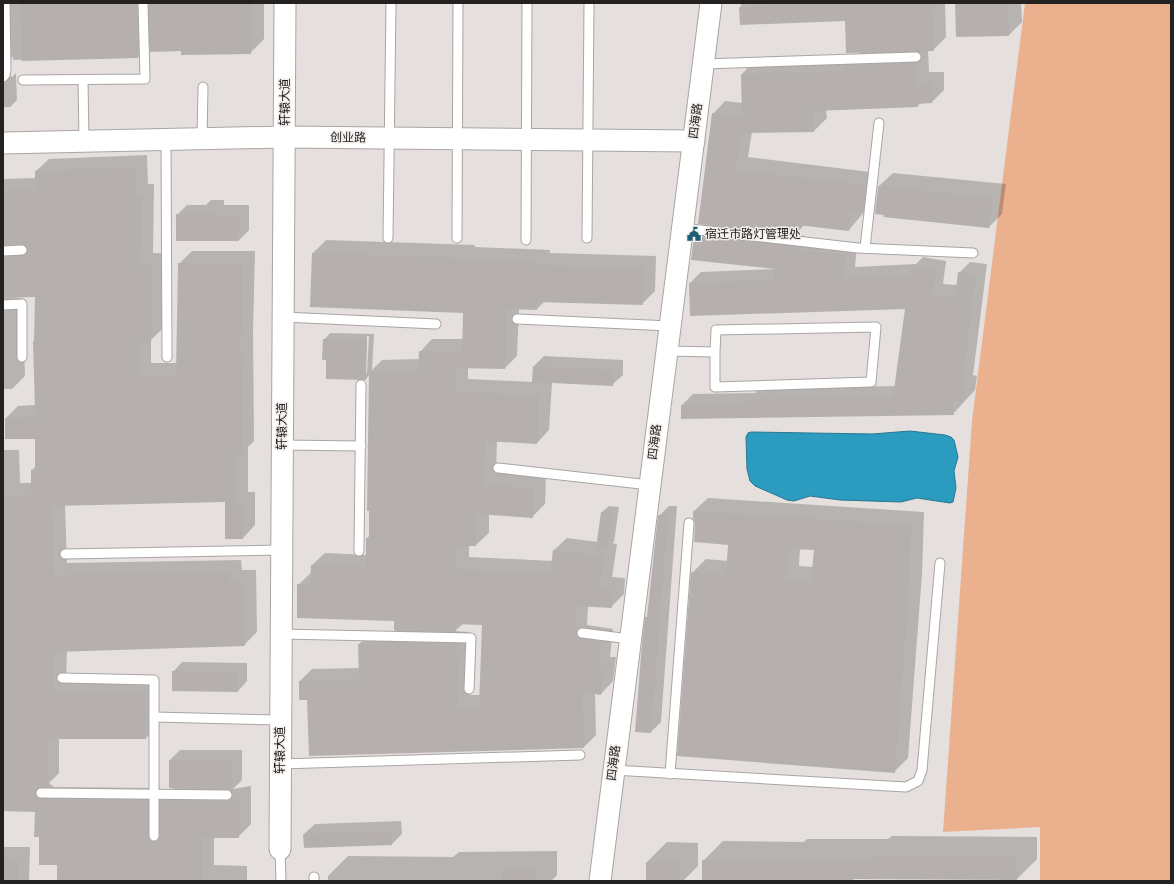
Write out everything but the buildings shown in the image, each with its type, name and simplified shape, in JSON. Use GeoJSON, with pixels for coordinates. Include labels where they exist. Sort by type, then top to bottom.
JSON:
{"type":"FeatureCollection","features":[{"type":"Feature","properties":{"kind":"street","name":"轩辕大道"},"geometry":{"type":"LineString","coordinates":[[280,850],[285,3]]}},
{"type":"Feature","properties":{"kind":"street","name":"四海路"},"geometry":{"type":"LineString","coordinates":[[600,881],[711,3]]}},
{"type":"Feature","properties":{"kind":"street","name":"创业路"},"geometry":{"type":"LineString","coordinates":[[3,143],[284,137],[694,141]]}},
{"type":"Feature","properties":{"kind":"lane"},"geometry":{"type":"LineString","coordinates":[[3,77],[6,69],[5,3]]}},
{"type":"Feature","properties":{"kind":"lane"},"geometry":{"type":"LineString","coordinates":[[23,80],[145,80],[144,3]]}},
{"type":"Feature","properties":{"kind":"lane"},"geometry":{"type":"LineString","coordinates":[[388,238],[391,3]]}},
{"type":"Feature","properties":{"kind":"lane"},"geometry":{"type":"LineString","coordinates":[[457,238],[458,3]]}},
{"type":"Feature","properties":{"kind":"lane"},"geometry":{"type":"LineString","coordinates":[[526,240],[527,3]]}},
{"type":"Feature","properties":{"kind":"lane"},"geometry":{"type":"LineString","coordinates":[[588,238],[589,3]]}},
{"type":"Feature","properties":{"kind":"lane"},"geometry":{"type":"LineString","coordinates":[[703,64],[916,57]]}},
{"type":"Feature","properties":{"kind":"lane"},"geometry":{"type":"LineString","coordinates":[[83,80],[84,141]]}},
{"type":"Feature","properties":{"kind":"lane"},"geometry":{"type":"LineString","coordinates":[[202,139],[203,86]]}},
{"type":"Feature","properties":{"kind":"lane"},"geometry":{"type":"LineString","coordinates":[[865,248],[878,123]]}},
{"type":"Feature","properties":{"kind":"lane"},"geometry":{"type":"LineString","coordinates":[[166,140],[167,357]]}},
{"type":"Feature","properties":{"kind":"lane"},"geometry":{"type":"LineString","coordinates":[[682,228],[865,248],[973,252]]}},
{"type":"Feature","properties":{"kind":"lane"},"geometry":{"type":"LineString","coordinates":[[3,251],[22,250]]}},
{"type":"Feature","properties":{"kind":"lane"},"geometry":{"type":"LineString","coordinates":[[3,305],[22,304],[22,357]]}},
{"type":"Feature","properties":{"kind":"lane"},"geometry":{"type":"LineString","coordinates":[[283,317],[436,324]]}},
{"type":"Feature","properties":{"kind":"lane"},"geometry":{"type":"LineString","coordinates":[[517,319],[670,326]]}},
{"type":"Feature","properties":{"kind":"lane"},"geometry":{"type":"LineString","coordinates":[[876,327],[871,382],[715,387],[715,352],[716,330],[876,327]]}},
{"type":"Feature","properties":{"kind":"lane"},"geometry":{"type":"LineString","coordinates":[[667,351],[715,352]]}},
{"type":"Feature","properties":{"kind":"lane"},"geometry":{"type":"LineString","coordinates":[[359,551],[361,385]]}},
{"type":"Feature","properties":{"kind":"lane"},"geometry":{"type":"LineString","coordinates":[[282,446],[361,446]]}},
{"type":"Feature","properties":{"kind":"lane"},"geometry":{"type":"LineString","coordinates":[[498,468],[650,485]]}},
{"type":"Feature","properties":{"kind":"lane"},"geometry":{"type":"LineString","coordinates":[[670,774],[689,523]]}},
{"type":"Feature","properties":{"kind":"lane"},"geometry":{"type":"LineString","coordinates":[[65,554],[281,550]]}},
{"type":"Feature","properties":{"kind":"lane"},"geometry":{"type":"LineString","coordinates":[[613,770],[906,787],[918,781],[922,770],[940,563]]}},
{"type":"Feature","properties":{"kind":"lane"},"geometry":{"type":"LineString","coordinates":[[582,633],[630,638]]}},
{"type":"Feature","properties":{"kind":"lane"},"geometry":{"type":"LineString","coordinates":[[281,634],[471,638],[469,689]]}},
{"type":"Feature","properties":{"kind":"lane"},"geometry":{"type":"LineString","coordinates":[[62,678],[154,680],[154,836]]}},
{"type":"Feature","properties":{"kind":"lane"},"geometry":{"type":"LineString","coordinates":[[154,717],[280,720]]}},
{"type":"Feature","properties":{"kind":"lane"},"geometry":{"type":"LineString","coordinates":[[280,764],[580,755]]}},
{"type":"Feature","properties":{"kind":"lane"},"geometry":{"type":"LineString","coordinates":[[41,793],[227,795]]}},
{"type":"Feature","properties":{"kind":"lane"},"geometry":{"type":"LineString","coordinates":[[280,850],[281,881]]}},
{"type":"Feature","properties":{"kind":"shaded area"},"geometry":{"type":"Polygon","coordinates":[[[1025,3],[1171,3],[1171,881],[1040,881],[1040,827],[943,832],[972,421],[1025,3]]]}},
{"type":"Feature","properties":{"kind":"water"},"geometry":{"type":"Polygon","coordinates":[[[910,431],[945,435],[954,440],[958,457],[954,471],[956,488],[953,502],[950,503],[917,498],[901,502],[840,500],[810,496],[794,501],[787,500],[755,486],[750,481],[747,469],[746,437],[748,433],[751,432],[872,434],[910,431]]]}},
{"type":"Feature","properties":{"kind":"place","name":"宿迁市路灯管理处"},"geometry":{"type":"Point","coordinates":[694,234]}}]}
